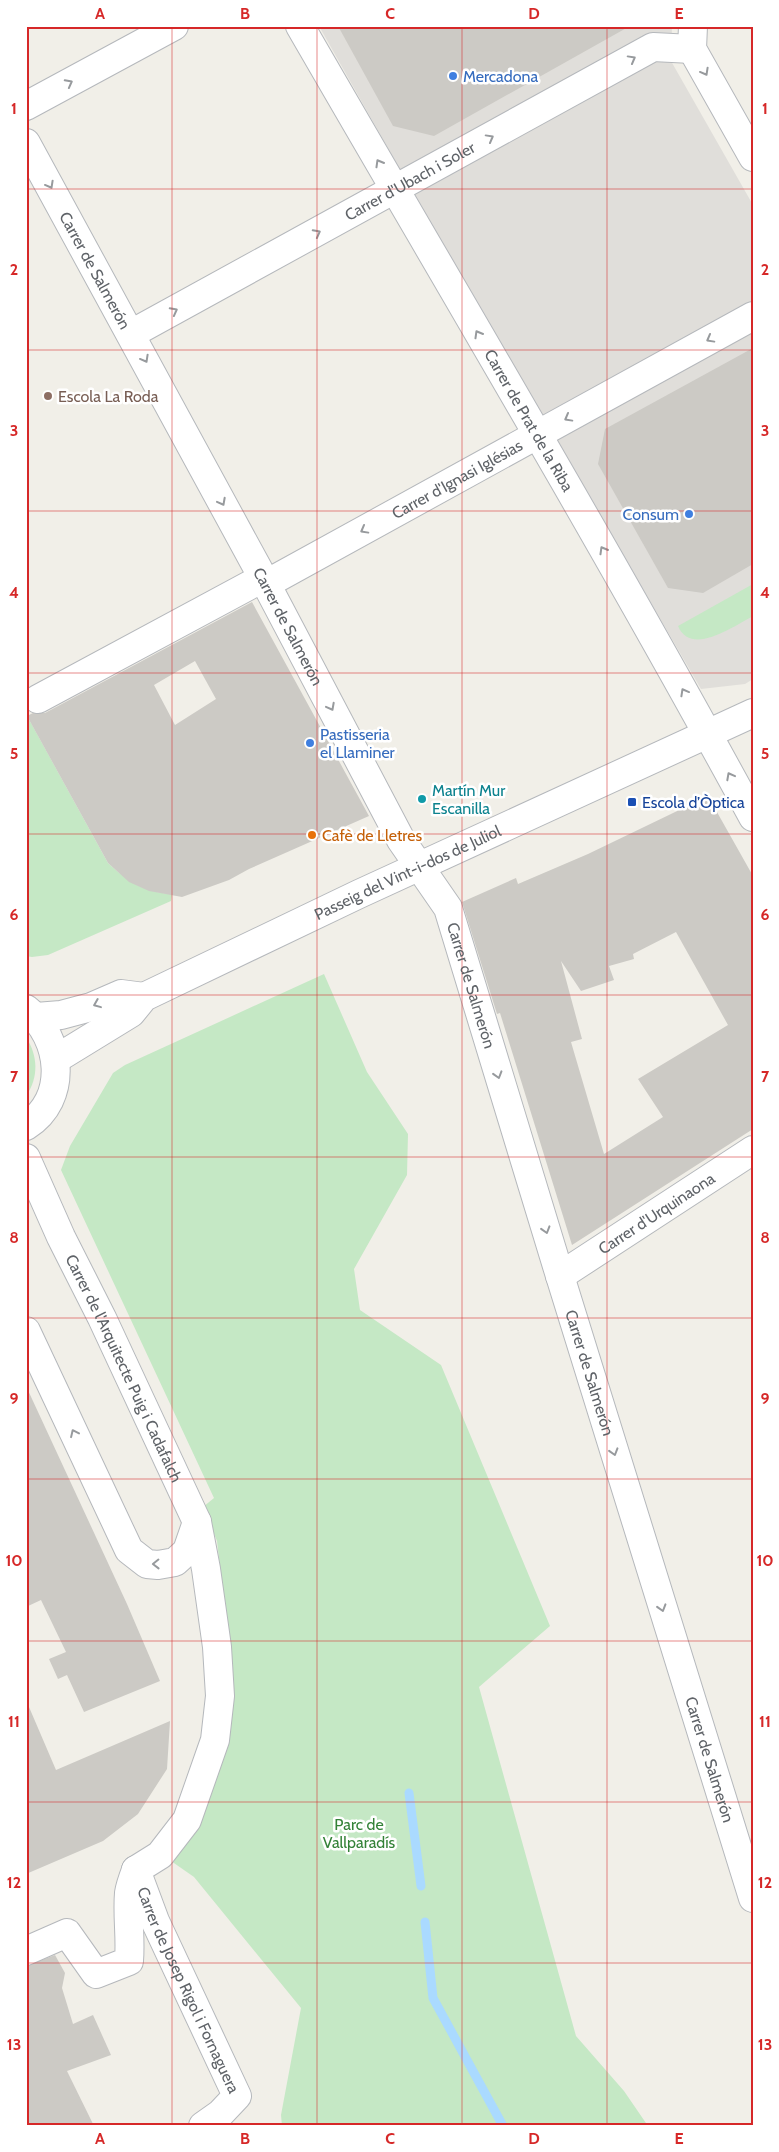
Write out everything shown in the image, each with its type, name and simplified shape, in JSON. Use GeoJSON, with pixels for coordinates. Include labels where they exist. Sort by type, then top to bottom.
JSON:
{"type":"FeatureCollection","features":[{"type":"Feature","properties":{"kind":"street"},"geometry":{"type":"LineString","coordinates":[[26,106],[174,26]]}},
{"type":"Feature","properties":{"kind":"street","name":"Carrer de Prat de la Riba"},"geometry":{"type":"LineString","coordinates":[[300,26],[537,434],[708,734],[753,817]]}},
{"type":"Feature","properties":{"kind":"street"},"geometry":{"type":"LineString","coordinates":[[693,37],[753,156]]}},
{"type":"Feature","properties":{"kind":"street","name":"Carrer d'Ubach i Soler"},"geometry":{"type":"LineString","coordinates":[[131,334],[395,191],[653,47],[693,37]]}},
{"type":"Feature","properties":{"kind":"street","name":"Carrer de Salmerón"},"geometry":{"type":"LineString","coordinates":[[26,143],[264,581],[401,840],[448,908],[753,1898]]}},
{"type":"Feature","properties":{"kind":"street","name":"Carrer d'Ignasi Iglésias"},"geometry":{"type":"LineString","coordinates":[[38,699],[264,581],[753,316]]}},
{"type":"Feature","properties":{"kind":"street","name":"Passeig del Vint-i-dos de Juliol"},"geometry":{"type":"LineString","coordinates":[[56,1059],[131,1013],[144,997],[753,713]]}},
{"type":"Feature","properties":{"kind":"street"},"geometry":{"type":"LineString","coordinates":[[31,1013],[61,1015],[91,1007],[121,994],[144,997]]}},
{"type":"Feature","properties":{"kind":"street"},"geometry":{"type":"LineString","coordinates":[[26,1126],[43,1110],[51,1094],[56,1077],[56,1059],[53,1044],[46,1030],[31,1013]]}},
{"type":"Feature","properties":{"kind":"street","name":"Carrer d'Urquinaona"},"geometry":{"type":"LineString","coordinates":[[560,1276],[753,1150]]}},
{"type":"Feature","properties":{"kind":"street","name":"Carrer de l'Arquitecte Puig i Cadafalch"},"geometry":{"type":"LineString","coordinates":[[26,1158],[39,1217],[197,1522],[217,1648],[220,1696],[215,1740],[187,1820],[160,1855],[136,1870]]}},
{"type":"Feature","properties":{"kind":"street"},"geometry":{"type":"LineString","coordinates":[[26,1331],[129,1550],[147,1564],[158,1565],[175,1562],[187,1551],[197,1522]]}},
{"type":"Feature","properties":{"kind":"street"},"geometry":{"type":"LineString","coordinates":[[26,1951],[67,1933],[96,1974],[129,1961],[131,1938],[128,1912],[129,1891],[136,1870]]}},
{"type":"Feature","properties":{"kind":"street","name":"Carrer de Josep Rigol i Fornaguera"},"geometry":{"type":"LineString","coordinates":[[136,1870],[155,1921],[237,2096],[220,2114],[204,2126]]}},
{"type":"Feature","properties":{"kind":"shaded area"},"geometry":{"type":"Polygon","coordinates":[[[319,26],[672,26],[671,61],[753,205],[753,679],[745,684],[701,689],[429,221],[319,26]]]}},
{"type":"Feature","properties":{"kind":"green space"},"geometry":{"type":"Polygon","coordinates":[[[753,584],[753,616],[724,632],[702,639],[693,639],[684,635],[678,626],[753,584]]]}},
{"type":"Feature","properties":{"kind":"green space"},"geometry":{"type":"Polygon","coordinates":[[[26,714],[108,863],[137,885],[154,891],[172,894],[171,901],[48,955],[32,957],[26,956],[26,714]]]}},
{"type":"Feature","properties":{"kind":"green space","name":"Parc de Vallparadís"},"geometry":{"type":"Polygon","coordinates":[[[324,974],[367,1072],[408,1134],[407,1175],[354,1269],[360,1310],[441,1365],[550,1626],[479,1687],[576,2036],[624,2091],[648,2126],[282,2126],[281,2115],[301,2008],[194,1877],[171,1861],[195,1827],[224,1603],[217,1541],[203,1507],[214,1498],[61,1170],[70,1146],[113,1073],[125,1065],[324,974]]]}},
{"type":"Feature","properties":{"kind":"green space"},"geometry":{"type":"Polygon","coordinates":[[[26,1037],[35,1059],[35,1074],[26,1096],[26,1037]]]}},
{"type":"Feature","properties":{"kind":"building","name":"Mercadona"},"geometry":{"type":"Polygon","coordinates":[[[338,26],[630,26],[434,136],[393,126],[338,26]]]}},
{"type":"Feature","properties":{"kind":"building","name":"Consum"},"geometry":{"type":"Polygon","coordinates":[[[753,348],[753,564],[703,593],[668,588],[598,464],[605,429],[753,348]]]}},
{"type":"Feature","properties":{"kind":"building"},"geometry":{"type":"Polygon","coordinates":[[[252,602],[369,816],[249,869],[229,880],[182,897],[149,891],[129,882],[108,863],[27,716],[33,713],[45,713],[252,602]],[[195,661],[154,685],[175,725],[216,699],[195,661]]]}},
{"type":"Feature","properties":{"kind":"building"},"geometry":{"type":"Polygon","coordinates":[[[700,800],[708,801],[713,805],[753,876],[753,1129],[572,1245],[500,1013],[497,1014],[462,902],[516,878],[518,884],[588,854],[700,800]],[[676,932],[633,954],[634,959],[609,966],[614,980],[581,991],[561,961],[582,1039],[571,1042],[604,1154],[663,1117],[638,1079],[728,1025],[676,932]]]}},
{"type":"Feature","properties":{"kind":"building"},"geometry":{"type":"Polygon","coordinates":[[[26,1386],[127,1604],[160,1681],[84,1712],[67,1675],[58,1679],[49,1659],[66,1652],[41,1600],[26,1607],[26,1386]]]}},
{"type":"Feature","properties":{"kind":"building"},"geometry":{"type":"Polygon","coordinates":[[[26,1700],[56,1770],[170,1721],[167,1769],[138,1814],[103,1841],[26,1874],[26,1700]]]}},
{"type":"Feature","properties":{"kind":"building"},"geometry":{"type":"Polygon","coordinates":[[[55,1955],[65,1973],[62,1988],[73,2024],[93,2015],[111,2055],[67,2071],[94,2126],[26,2126],[26,1966],[55,1955]]]}},
{"type":"Feature","properties":{"kind":"waterway"},"geometry":{"type":"LineString","coordinates":[[409,1793],[421,1886]]}},
{"type":"Feature","properties":{"kind":"waterway"},"geometry":{"type":"LineString","coordinates":[[425,1922],[433,1998],[503,2126]]}},
{"type":"Feature","properties":{"kind":"place","name":"Mercadona"},"geometry":{"type":"Point","coordinates":[453,76]}},
{"type":"Feature","properties":{"kind":"place","name":"Escola La Roda"},"geometry":{"type":"Point","coordinates":[48,396]}},
{"type":"Feature","properties":{"kind":"place","name":"Consum"},"geometry":{"type":"Point","coordinates":[689,514]}},
{"type":"Feature","properties":{"kind":"place","name":"Pastisseria el Llaminer"},"geometry":{"type":"Point","coordinates":[310,743]}},
{"type":"Feature","properties":{"kind":"place","name":"Martín Mur Escanilla"},"geometry":{"type":"Point","coordinates":[422,799]}},
{"type":"Feature","properties":{"kind":"place","name":"Escola d’Òptica"},"geometry":{"type":"Point","coordinates":[632,802]}},
{"type":"Feature","properties":{"kind":"place","name":"Cafè de Lletres"},"geometry":{"type":"Point","coordinates":[312,835]}}]}
